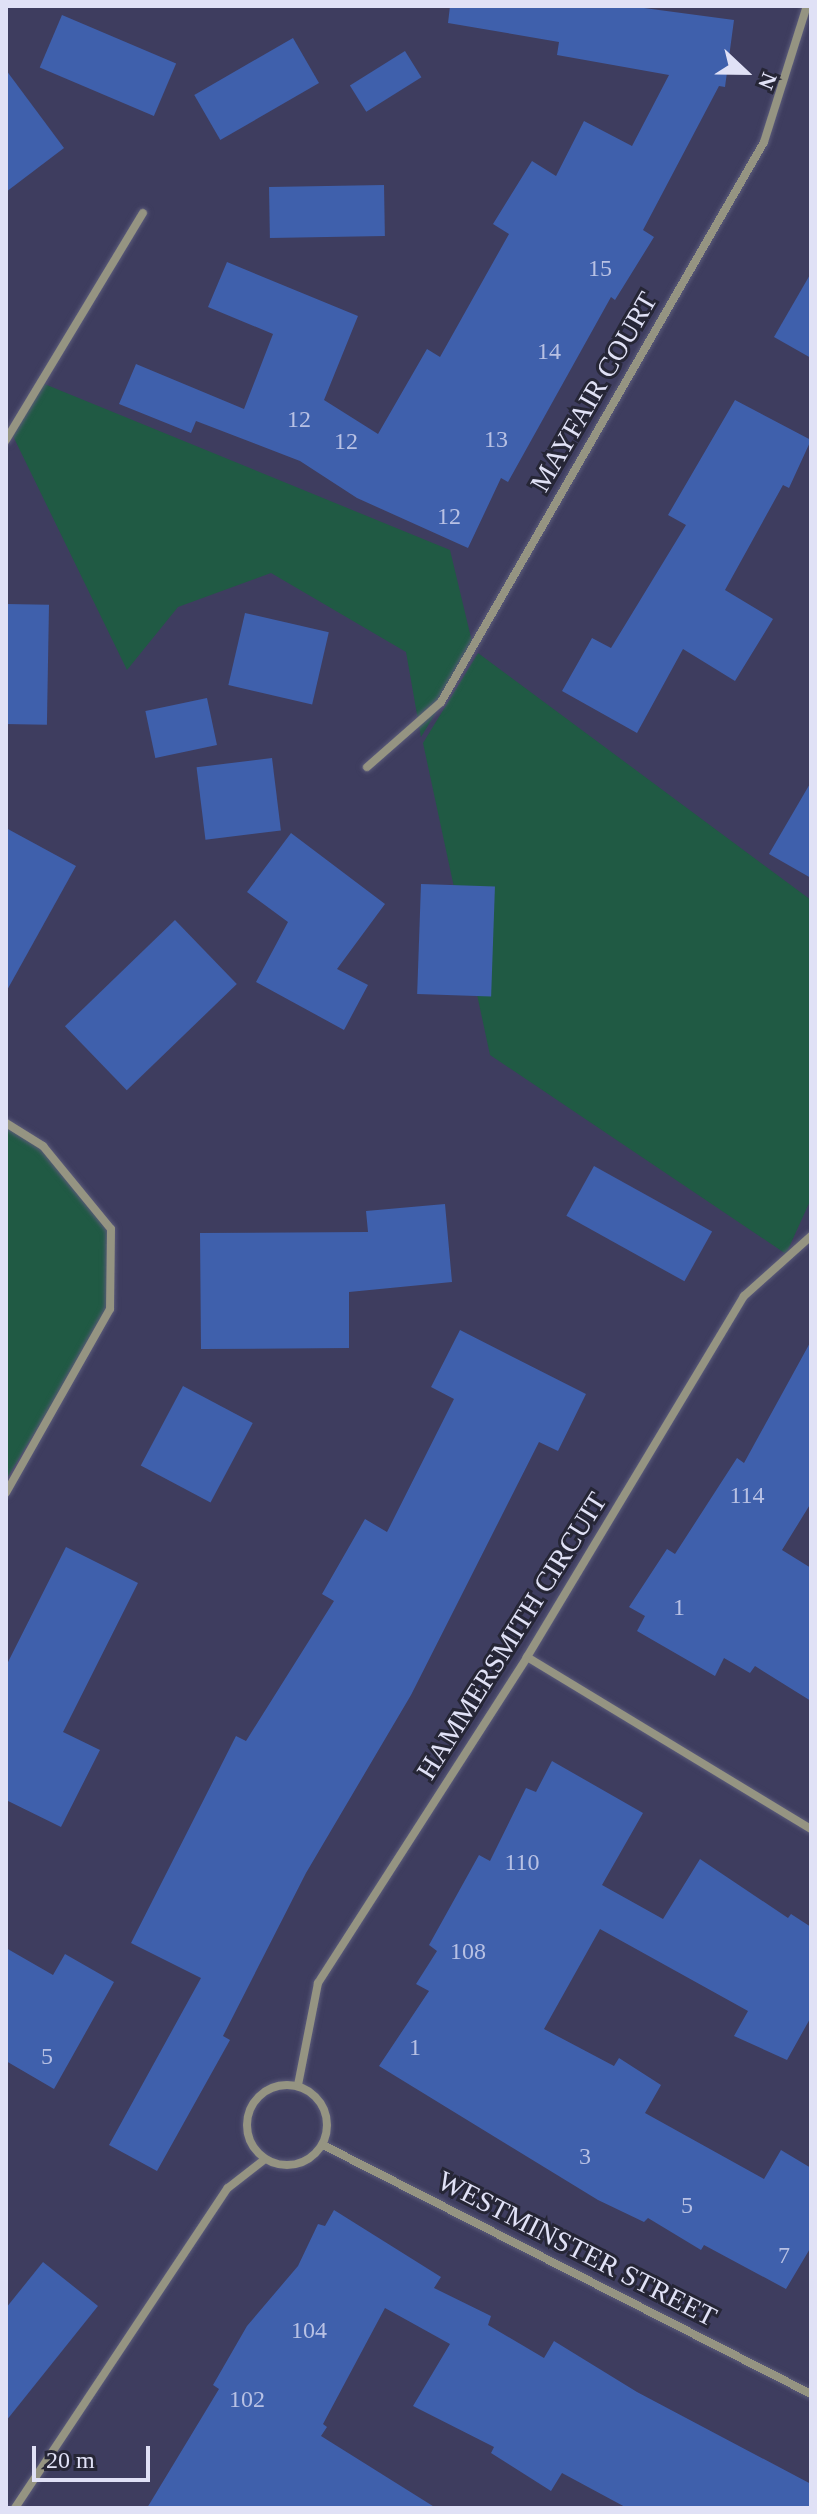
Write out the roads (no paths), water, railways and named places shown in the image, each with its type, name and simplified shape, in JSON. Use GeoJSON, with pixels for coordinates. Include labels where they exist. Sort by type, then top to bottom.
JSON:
{"type":"FeatureCollection","features":[{"type":"Feature","properties":{"kind":"street","name":"MAYFAIR COURT"},"geometry":{"type":"LineString","coordinates":[[367,767],[441,702],[764,142],[807,6]]}},
{"type":"Feature","properties":{"kind":"street"},"geometry":{"type":"LineString","coordinates":[[6,440],[143,213]]}},
{"type":"Feature","properties":{"kind":"street"},"geometry":{"type":"LineString","coordinates":[[6,1123],[43,1146],[111,1229],[110,1309],[6,1493]]}},
{"type":"Feature","properties":{"kind":"street","name":"HAMMERSMITH CIRCUIT"},"geometry":{"type":"LineString","coordinates":[[298,2085],[318,1983],[527,1657],[744,1296],[811,1236]]}},
{"type":"Feature","properties":{"kind":"street"},"geometry":{"type":"LineString","coordinates":[[527,1657],[811,1829]]}},
{"type":"Feature","properties":{"kind":"street"},"geometry":{"type":"LineString","coordinates":[[276,2083],[298,2085],[326,2109],[323,2145],[301,2164],[282,2167],[253,2149],[247,2122],[254,2097],[276,2083]]}},
{"type":"Feature","properties":{"kind":"street","name":"WESTMINSTER STREET"},"geometry":{"type":"LineString","coordinates":[[323,2145],[811,2394]]}},
{"type":"Feature","properties":{"kind":"street"},"geometry":{"type":"LineString","coordinates":[[20,2506],[228,2188],[265,2159]]}}]}
